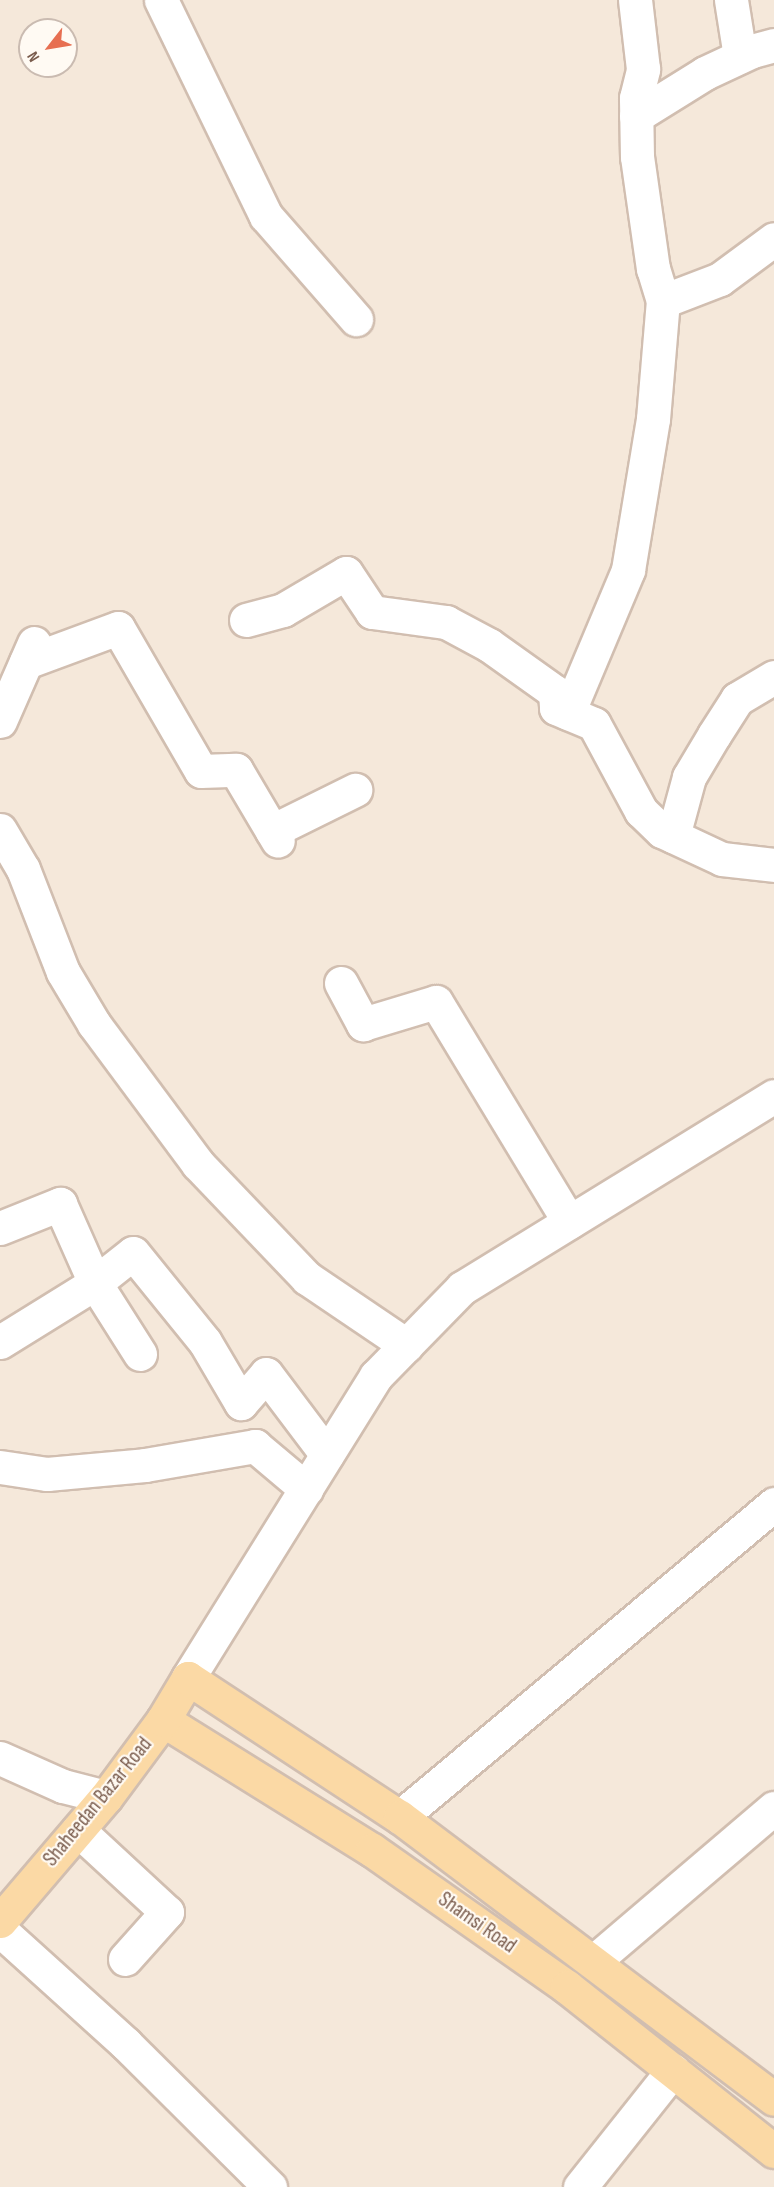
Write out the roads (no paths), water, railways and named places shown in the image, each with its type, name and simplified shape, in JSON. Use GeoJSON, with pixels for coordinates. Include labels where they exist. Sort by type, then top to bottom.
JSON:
{"type":"FeatureCollection","features":[{"type":"Feature","properties":{"kind":"main road","name":"Shaheedan Bazar Road"},"geometry":{"type":"LineString","coordinates":[[0,1921],[106,1797],[163,1720],[188,1678]]}},
{"type":"Feature","properties":{"kind":"main road","name":"Shamsi Road"},"geometry":{"type":"LineString","coordinates":[[188,1678],[400,1817],[594,1961],[774,2099]]}},
{"type":"Feature","properties":{"kind":"main road","name":"Shamsi Road"},"geometry":{"type":"LineString","coordinates":[[163,1720],[372,1850],[567,1987],[774,2151]]}},
{"type":"Feature","properties":{"kind":"street"},"geometry":{"type":"LineString","coordinates":[[161,0],[266,216],[356,319]]}},
{"type":"Feature","properties":{"kind":"street"},"geometry":{"type":"LineString","coordinates":[[568,713],[628,570],[653,419],[663,300],[653,269],[637,157],[636,98],[643,69],[635,0]]}},
{"type":"Feature","properties":{"kind":"street"},"geometry":{"type":"LineString","coordinates":[[731,0],[740,56]]}},
{"type":"Feature","properties":{"kind":"street"},"geometry":{"type":"LineString","coordinates":[[636,116],[740,56],[774,45]]}},
{"type":"Feature","properties":{"kind":"street"},"geometry":{"type":"LineString","coordinates":[[663,300],[720,279],[774,239]]}},
{"type":"Feature","properties":{"kind":"street"},"geometry":{"type":"LineString","coordinates":[[246,620],[283,610],[346,573],[372,612],[446,622],[489,645],[555,692],[556,708],[594,724],[641,811],[673,836],[722,859],[774,865]]}},
{"type":"Feature","properties":{"kind":"street"},"geometry":{"type":"LineString","coordinates":[[0,721],[30,652],[118,628],[201,771],[236,770],[275,836],[355,790]]}},
{"type":"Feature","properties":{"kind":"street"},"geometry":{"type":"LineString","coordinates":[[673,836],[690,777],[714,735],[737,699],[774,677]]}},
{"type":"Feature","properties":{"kind":"street"},"geometry":{"type":"LineString","coordinates":[[0,830],[23,869],[63,972],[94,1024],[198,1164],[307,1278],[406,1345]]}},
{"type":"Feature","properties":{"kind":"street"},"geometry":{"type":"LineString","coordinates":[[340,983],[363,1024],[436,1002],[569,1222]]}},
{"type":"Feature","properties":{"kind":"street"},"geometry":{"type":"LineString","coordinates":[[188,1678],[376,1376],[462,1288],[774,1096]]}},
{"type":"Feature","properties":{"kind":"street"},"geometry":{"type":"LineString","coordinates":[[0,1228],[60,1204],[95,1283],[140,1354]]}},
{"type":"Feature","properties":{"kind":"street"},"geometry":{"type":"LineString","coordinates":[[0,1342],[95,1283],[133,1253],[205,1342],[241,1402],[266,1374],[327,1455]]}},
{"type":"Feature","properties":{"kind":"street"},"geometry":{"type":"LineString","coordinates":[[0,1467],[46,1474],[145,1465],[255,1446],[306,1489]]}},
{"type":"Feature","properties":{"kind":"street"},"geometry":{"type":"LineString","coordinates":[[400,1817],[774,1504]]}},
{"type":"Feature","properties":{"kind":"street"},"geometry":{"type":"LineString","coordinates":[[0,1758],[63,1786],[106,1797]]}},
{"type":"Feature","properties":{"kind":"street"},"geometry":{"type":"LineString","coordinates":[[594,1961],[774,1808]]}},
{"type":"Feature","properties":{"kind":"street"},"geometry":{"type":"LineString","coordinates":[[78,1830],[167,1912],[125,1959]]}},
{"type":"Feature","properties":{"kind":"street"},"geometry":{"type":"LineString","coordinates":[[0,1930],[126,2044],[270,2187]]}},
{"type":"Feature","properties":{"kind":"street"},"geometry":{"type":"LineString","coordinates":[[580,2187],[673,2070]]}}]}
